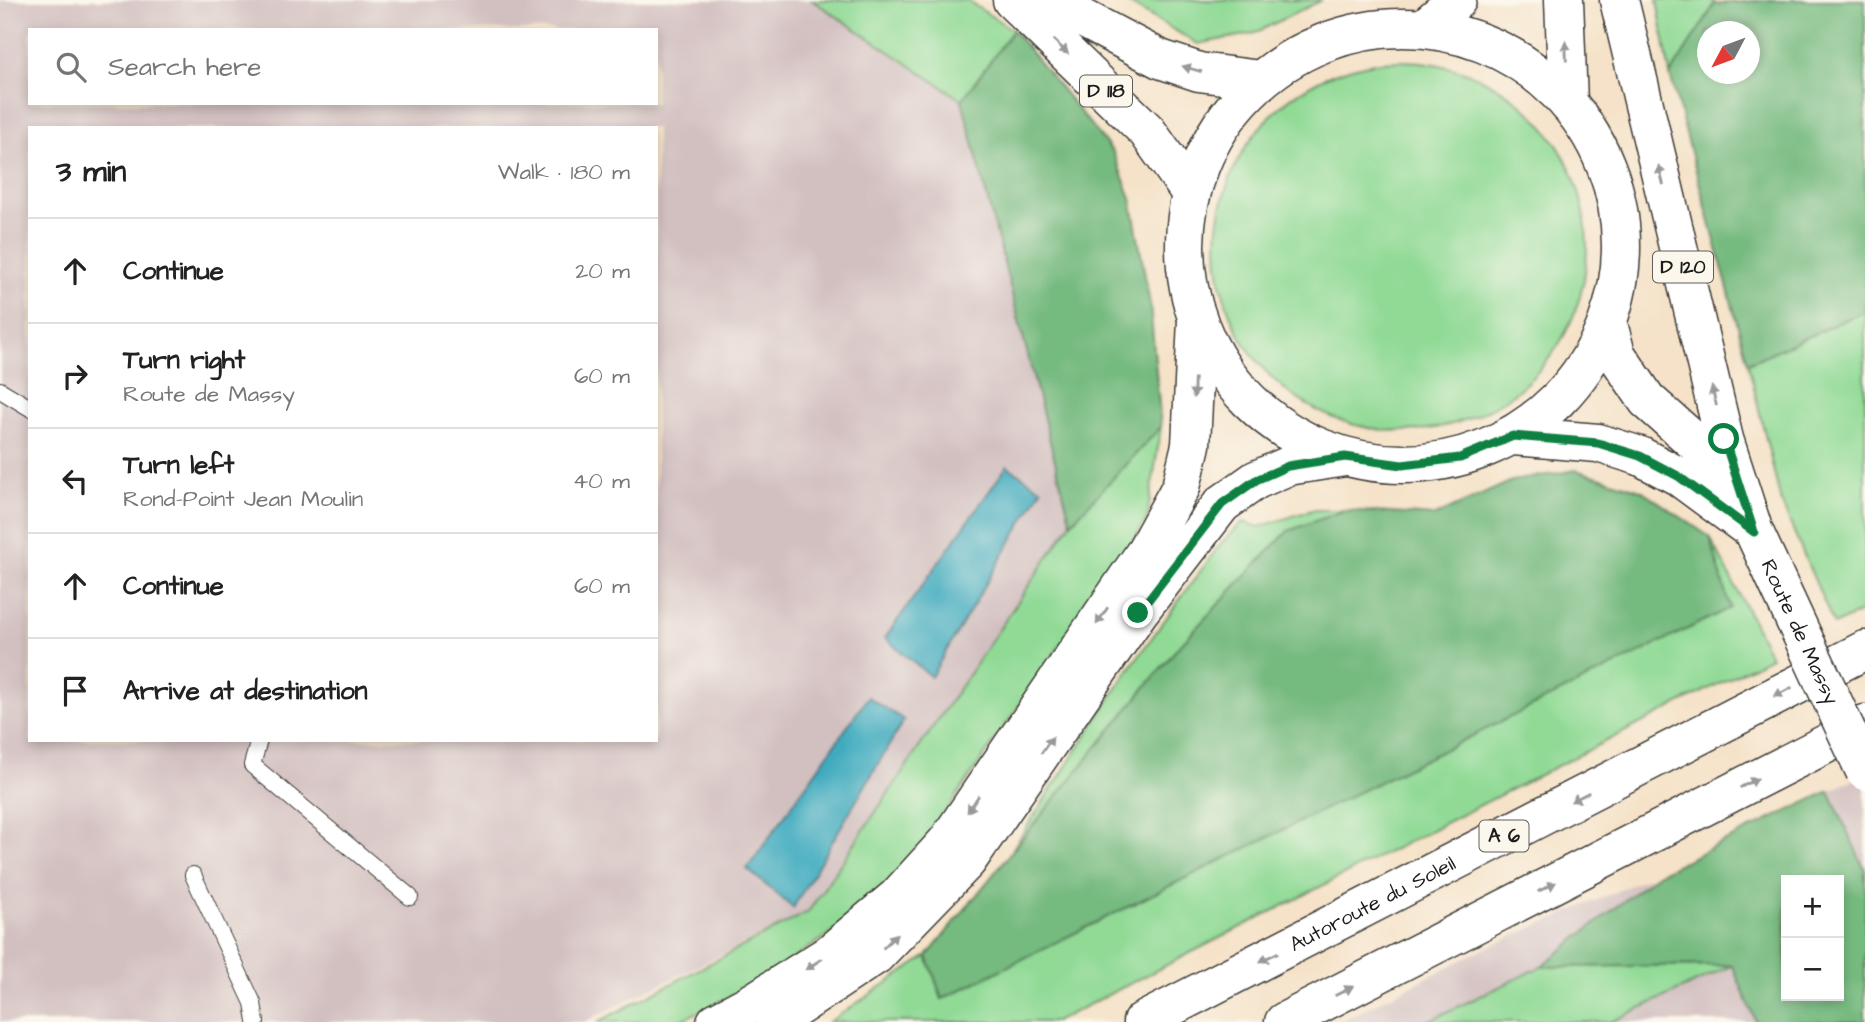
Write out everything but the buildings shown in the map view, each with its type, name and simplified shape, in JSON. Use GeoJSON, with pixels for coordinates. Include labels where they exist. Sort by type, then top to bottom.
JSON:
{"type":"FeatureCollection","features":[{"type":"Feature","properties":{"kind":"main road","name":"D 118"},"geometry":{"type":"LineString","coordinates":[[1012,0],[1147,131],[1191,191]]}},
{"type":"Feature","properties":{"kind":"main road","name":"D 118"},"geometry":{"type":"LineString","coordinates":[[1048,0],[1160,59],[1199,72],[1260,80]]}},
{"type":"Feature","properties":{"kind":"main road"},"geometry":{"type":"LineString","coordinates":[[1424,28],[1457,0]]}},
{"type":"Feature","properties":{"kind":"main road"},"geometry":{"type":"LineString","coordinates":[[1564,0],[1568,103]]}},
{"type":"Feature","properties":{"kind":"main road","name":"D 120"},"geometry":{"type":"LineString","coordinates":[[1619,0],[1724,439],[1754,532]]}},
{"type":"Feature","properties":{"kind":"main road"},"geometry":{"type":"LineString","coordinates":[[716,1022],[828,955],[897,897],[947,842],[1144,554],[1181,487],[1191,445],[1197,320],[1184,256],[1191,191],[1216,130],[1260,80],[1309,48],[1365,30],[1424,28],[1478,40],[1527,66],[1568,103],[1600,152],[1618,208],[1621,267],[1608,324],[1570,388],[1513,436],[1460,458],[1402,465],[1345,457],[1297,438],[1254,407],[1220,367],[1197,320]]}},
{"type":"Feature","properties":{"kind":"main road","name":"Route de Massy"},"geometry":{"type":"LineString","coordinates":[[1608,324],[1616,354],[1647,400],[1706,452],[1754,532],[1865,771]]}},
{"type":"Feature","properties":{"kind":"main road","name":"Route de Massy"},"geometry":{"type":"LineString","coordinates":[[1513,436],[1598,443],[1640,456],[1678,476],[1754,532]]}},
{"type":"Feature","properties":{"kind":"main road"},"geometry":{"type":"LineString","coordinates":[[775,1022],[876,956],[967,861],[1138,613],[1222,504],[1256,480],[1288,466],[1345,457]]}},
{"type":"Feature","properties":{"kind":"main road","name":"Autoroute du Soleil"},"geometry":{"type":"LineString","coordinates":[[1142,1022],[1865,650]]}},
{"type":"Feature","properties":{"kind":"main road"},"geometry":{"type":"LineString","coordinates":[[1284,1022],[1865,724]]}},
{"type":"Feature","properties":{"kind":"lane"},"geometry":{"type":"LineString","coordinates":[[0,390],[28,407]]}},
{"type":"Feature","properties":{"kind":"lane"},"geometry":{"type":"LineString","coordinates":[[259,742],[251,765],[410,897]]}},
{"type":"Feature","properties":{"kind":"lane"},"geometry":{"type":"LineString","coordinates":[[193,874],[253,1003],[256,1022]]}},
{"type":"Feature","properties":{"kind":"shaded area"},"geometry":{"type":"Polygon","coordinates":[[[0,0],[812,0],[962,100],[1071,523],[808,912],[584,1022],[0,1022],[0,0]]]}},
{"type":"Feature","properties":{"kind":"shaded area"},"geometry":{"type":"Polygon","coordinates":[[[1865,774],[1865,1022],[1340,1022],[1485,948],[1659,873],[1865,774]]]}},
{"type":"Feature","properties":{"kind":"green space"},"geometry":{"type":"Polygon","coordinates":[[[812,0],[966,0],[1013,30],[962,100],[812,0]]]}},
{"type":"Feature","properties":{"kind":"green space"},"geometry":{"type":"Polygon","coordinates":[[[1123,0],[1322,0],[1255,33],[1198,44],[1123,0]]]}},
{"type":"Feature","properties":{"kind":"green space"},"geometry":{"type":"Polygon","coordinates":[[[1657,0],[1713,0],[1715,4],[1704,21],[1697,21],[1697,32],[1670,75],[1657,0]]]}},
{"type":"Feature","properties":{"kind":"green space"},"geometry":{"type":"Polygon","coordinates":[[[1766,0],[1865,0],[1865,311],[1748,363],[1670,75],[1697,32],[1697,84],[1760,84],[1760,21],[1704,21],[1715,4],[1766,0]]]}},
{"type":"Feature","properties":{"kind":"green space"},"geometry":{"type":"Polygon","coordinates":[[[1013,30],[1113,152],[1131,198],[1150,304],[1161,427],[1071,523],[962,100],[1013,30]]]}},
{"type":"Feature","properties":{"kind":"green space"},"geometry":{"type":"Polygon","coordinates":[[[1402,61],[1438,65],[1473,75],[1505,93],[1533,115],[1555,143],[1573,175],[1583,210],[1587,246],[1583,282],[1573,317],[1555,349],[1533,377],[1505,399],[1473,417],[1438,427],[1402,431],[1366,427],[1331,417],[1299,399],[1271,377],[1249,349],[1231,317],[1221,282],[1217,246],[1221,210],[1231,175],[1249,143],[1271,115],[1299,93],[1331,75],[1366,65],[1402,61]]]}},
{"type":"Feature","properties":{"kind":"green space"},"geometry":{"type":"Polygon","coordinates":[[[1865,311],[1865,610],[1834,625],[1781,502],[1748,363],[1865,311]]]}},
{"type":"Feature","properties":{"kind":"green space"},"geometry":{"type":"Polygon","coordinates":[[[1161,427],[1147,519],[912,861],[839,928],[753,985],[678,1022],[598,1022],[808,912],[1071,523],[1161,427]]]}},
{"type":"Feature","properties":{"kind":"green space"},"geometry":{"type":"Polygon","coordinates":[[[1576,470],[1641,490],[1710,537],[1730,608],[942,999],[927,956],[1179,646],[1288,531],[1345,510],[1435,516],[1512,481],[1576,470]]]}},
{"type":"Feature","properties":{"kind":"green space"},"geometry":{"type":"Polygon","coordinates":[[[1312,510],[1345,510],[1288,531],[1179,646],[1008,856],[1132,665],[1221,543],[1243,522],[1259,527],[1312,510]]]}},
{"type":"Feature","properties":{"kind":"green space"},"geometry":{"type":"Polygon","coordinates":[[[1710,537],[1771,657],[1055,1022],[829,1022],[927,956],[942,999],[1729,608],[1710,537]]]}},
{"type":"Feature","properties":{"kind":"green space"},"geometry":{"type":"Polygon","coordinates":[[[1829,791],[1865,870],[1865,1022],[1756,1022],[1732,965],[1541,967],[1659,873],[1829,791]]]}},
{"type":"Feature","properties":{"kind":"green space"},"geometry":{"type":"Polygon","coordinates":[[[1733,965],[1611,1022],[1426,1022],[1541,967],[1733,965]]]}},
{"type":"Feature","properties":{"kind":"water"},"geometry":{"type":"Polygon","coordinates":[[[1007,466],[1042,489],[931,677],[885,638],[1007,466]]]}},
{"type":"Feature","properties":{"kind":"water"},"geometry":{"type":"Polygon","coordinates":[[[868,697],[904,720],[793,908],[747,869],[868,697]]]}},
{"type":"Feature","properties":{"kind":"route"},"geometry":{"type":"LineString","coordinates":[[1138,613],[1222,504],[1256,480],[1288,466],[1345,457],[1402,465],[1460,458],[1513,436],[1598,443],[1640,456],[1678,476],[1754,532],[1724,439]]}}]}
